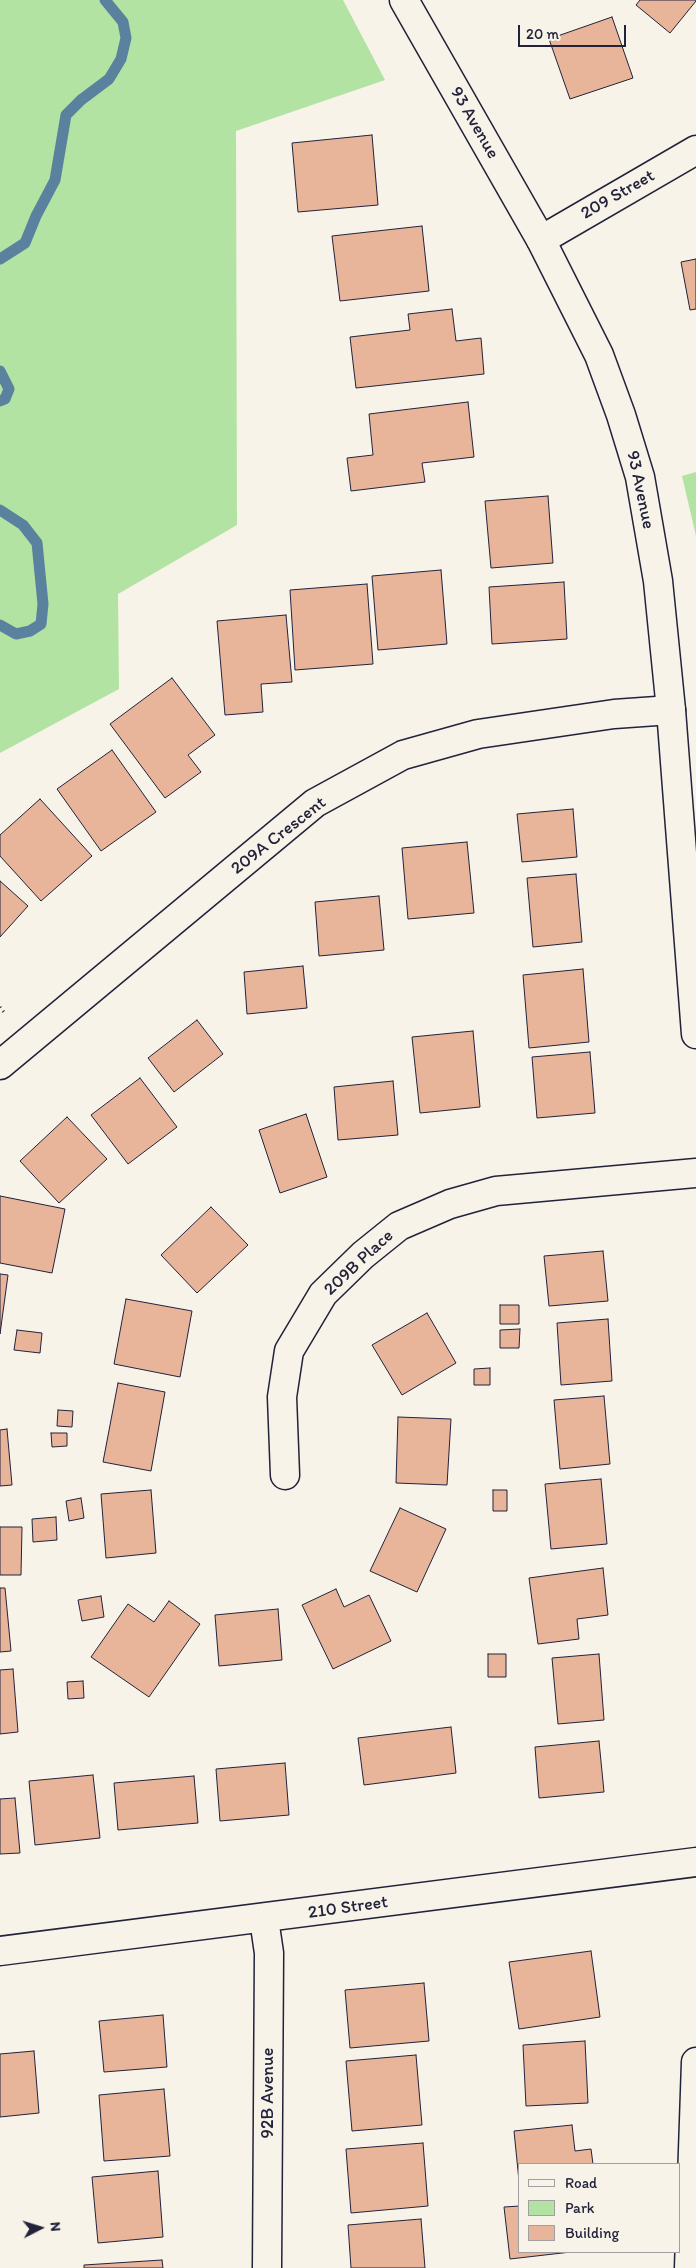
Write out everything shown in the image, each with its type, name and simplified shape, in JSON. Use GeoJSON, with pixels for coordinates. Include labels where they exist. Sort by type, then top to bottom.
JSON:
{"type":"FeatureCollection","features":[{"type":"Feature","properties":{"kind":"street","name":"93 Avenue"},"geometry":{"type":"LineString","coordinates":[[404,0],[541,240],[599,355],[621,415],[640,477],[658,581],[671,710],[696,1034]]}},
{"type":"Feature","properties":{"kind":"street","name":"209 Street"},"geometry":{"type":"LineString","coordinates":[[541,240],[696,150]]}},
{"type":"Feature","properties":{"kind":"street","name":"209A Crescent"},"geometry":{"type":"LineString","coordinates":[[0,1065],[316,804],[403,756],[478,734],[614,714],[671,710]]}},
{"type":"Feature","properties":{"kind":"street","name":"209B Place"},"geometry":{"type":"LineString","coordinates":[[285,1475],[282,1397],[289,1351],[323,1294],[363,1255],[399,1226],[450,1204],[496,1191],[696,1173]]}},
{"type":"Feature","properties":{"kind":"street","name":"210 Street"},"geometry":{"type":"LineString","coordinates":[[0,1952],[696,1862]]}},
{"type":"Feature","properties":{"kind":"street","name":"92B Avenue"},"geometry":{"type":"LineString","coordinates":[[264,1919],[269,1952],[267,2268]]}},
{"type":"Feature","properties":{"kind":"street"},"geometry":{"type":"LineString","coordinates":[[689,2268],[696,2062]]}},
{"type":"Feature","properties":{"kind":"path"},"geometry":{"type":"LineString","coordinates":[[0,1007],[6,1015]]}},
{"type":"Feature","properties":{"kind":"green space"},"geometry":{"type":"Polygon","coordinates":[[[0,0],[343,0],[385,80],[236,131],[237,525],[118,594],[119,689],[0,753],[0,0]]]}},
{"type":"Feature","properties":{"kind":"green space"},"geometry":{"type":"Polygon","coordinates":[[[696,472],[696,536],[682,476],[696,472]]]}},
{"type":"Feature","properties":{"kind":"building"},"geometry":{"type":"Polygon","coordinates":[[[640,0],[696,1],[670,33],[636,5],[640,0]]]}},
{"type":"Feature","properties":{"kind":"building"},"geometry":{"type":"Polygon","coordinates":[[[612,17],[633,78],[570,99],[549,39],[612,17]]]}},
{"type":"Feature","properties":{"kind":"building"},"geometry":{"type":"Polygon","coordinates":[[[372,135],[378,205],[298,212],[292,143],[372,135]]]}},
{"type":"Feature","properties":{"kind":"building"},"geometry":{"type":"Polygon","coordinates":[[[422,226],[429,291],[340,301],[332,236],[422,226]]]}},
{"type":"Feature","properties":{"kind":"building"},"geometry":{"type":"Polygon","coordinates":[[[696,259],[696,309],[690,310],[681,262],[696,259]]]}},
{"type":"Feature","properties":{"kind":"building"},"geometry":{"type":"Polygon","coordinates":[[[452,309],[456,341],[481,338],[484,374],[356,388],[350,337],[410,330],[408,314],[452,309]]]}},
{"type":"Feature","properties":{"kind":"building"},"geometry":{"type":"Polygon","coordinates":[[[468,402],[474,457],[422,463],[425,482],[351,491],[347,458],[373,455],[369,414],[468,402]]]}},
{"type":"Feature","properties":{"kind":"building"},"geometry":{"type":"Polygon","coordinates":[[[548,496],[553,563],[491,568],[485,501],[548,496]]]}},
{"type":"Feature","properties":{"kind":"building"},"geometry":{"type":"Polygon","coordinates":[[[441,570],[447,644],[378,650],[372,576],[441,570]]]}},
{"type":"Feature","properties":{"kind":"building"},"geometry":{"type":"Polygon","coordinates":[[[564,582],[567,639],[492,644],[489,587],[564,582]]]}},
{"type":"Feature","properties":{"kind":"building"},"geometry":{"type":"Polygon","coordinates":[[[367,584],[373,664],[295,670],[290,590],[367,584]]]}},
{"type":"Feature","properties":{"kind":"building"},"geometry":{"type":"Polygon","coordinates":[[[286,615],[292,682],[261,684],[263,712],[225,715],[217,621],[286,615]]]}},
{"type":"Feature","properties":{"kind":"building"},"geometry":{"type":"Polygon","coordinates":[[[172,678],[215,735],[188,755],[201,772],[165,798],[110,724],[172,678]]]}},
{"type":"Feature","properties":{"kind":"building"},"geometry":{"type":"Polygon","coordinates":[[[112,750],[156,812],[101,851],[57,789],[112,750]]]}},
{"type":"Feature","properties":{"kind":"building"},"geometry":{"type":"Polygon","coordinates":[[[40,799],[92,856],[41,901],[0,856],[0,835],[40,799]]]}},
{"type":"Feature","properties":{"kind":"building"},"geometry":{"type":"Polygon","coordinates":[[[573,809],[577,857],[522,862],[517,814],[573,809]]]}},
{"type":"Feature","properties":{"kind":"building"},"geometry":{"type":"Polygon","coordinates":[[[467,842],[474,913],[408,919],[402,848],[467,842]]]}},
{"type":"Feature","properties":{"kind":"building"},"geometry":{"type":"Polygon","coordinates":[[[576,874],[582,942],[533,947],[527,878],[576,874]]]}},
{"type":"Feature","properties":{"kind":"building"},"geometry":{"type":"Polygon","coordinates":[[[0,881],[28,906],[0,937],[0,881]]]}},
{"type":"Feature","properties":{"kind":"building"},"geometry":{"type":"Polygon","coordinates":[[[379,896],[384,950],[319,956],[315,902],[379,896]]]}},
{"type":"Feature","properties":{"kind":"building"},"geometry":{"type":"Polygon","coordinates":[[[303,966],[307,1008],[247,1014],[244,972],[303,966]]]}},
{"type":"Feature","properties":{"kind":"building"},"geometry":{"type":"Polygon","coordinates":[[[583,969],[589,1042],[529,1048],[523,975],[583,969]]]}},
{"type":"Feature","properties":{"kind":"building"},"geometry":{"type":"Polygon","coordinates":[[[197,1020],[223,1054],[174,1092],[148,1058],[197,1020]]]}},
{"type":"Feature","properties":{"kind":"building"},"geometry":{"type":"Polygon","coordinates":[[[473,1031],[480,1107],[420,1113],[412,1037],[473,1031]]]}},
{"type":"Feature","properties":{"kind":"building"},"geometry":{"type":"Polygon","coordinates":[[[590,1052],[595,1113],[537,1118],[532,1057],[590,1052]]]}},
{"type":"Feature","properties":{"kind":"building"},"geometry":{"type":"Polygon","coordinates":[[[140,1078],[177,1127],[128,1164],[91,1115],[140,1078]]]}},
{"type":"Feature","properties":{"kind":"building"},"geometry":{"type":"Polygon","coordinates":[[[393,1081],[398,1135],[338,1140],[334,1087],[393,1081]]]}},
{"type":"Feature","properties":{"kind":"building"},"geometry":{"type":"Polygon","coordinates":[[[306,1114],[327,1177],[280,1193],[259,1130],[306,1114]]]}},
{"type":"Feature","properties":{"kind":"building"},"geometry":{"type":"Polygon","coordinates":[[[67,1117],[107,1159],[59,1203],[20,1161],[67,1117]]]}},
{"type":"Feature","properties":{"kind":"building"},"geometry":{"type":"Polygon","coordinates":[[[0,1196],[65,1209],[52,1273],[0,1263],[0,1196]]]}},
{"type":"Feature","properties":{"kind":"building"},"geometry":{"type":"Polygon","coordinates":[[[211,1207],[248,1245],[197,1293],[161,1255],[211,1207]]]}},
{"type":"Feature","properties":{"kind":"building"},"geometry":{"type":"Polygon","coordinates":[[[603,1251],[608,1301],[549,1306],[544,1256],[603,1251]]]}},
{"type":"Feature","properties":{"kind":"building"},"geometry":{"type":"Polygon","coordinates":[[[0,1274],[8,1275],[0,1334],[0,1274]]]}},
{"type":"Feature","properties":{"kind":"building"},"geometry":{"type":"Polygon","coordinates":[[[126,1299],[192,1311],[180,1377],[114,1364],[126,1299]]]}},
{"type":"Feature","properties":{"kind":"building"},"geometry":{"type":"Polygon","coordinates":[[[500,1305],[519,1305],[519,1324],[500,1324],[500,1305]]]}},
{"type":"Feature","properties":{"kind":"building"},"geometry":{"type":"Polygon","coordinates":[[[427,1313],[456,1363],[402,1395],[372,1345],[427,1313]]]}},
{"type":"Feature","properties":{"kind":"building"},"geometry":{"type":"Polygon","coordinates":[[[608,1319],[612,1381],[561,1385],[557,1323],[608,1319]]]}},
{"type":"Feature","properties":{"kind":"building"},"geometry":{"type":"Polygon","coordinates":[[[520,1329],[519,1348],[500,1348],[500,1330],[520,1329]]]}},
{"type":"Feature","properties":{"kind":"building"},"geometry":{"type":"Polygon","coordinates":[[[17,1330],[42,1333],[40,1353],[14,1350],[17,1330]]]}},
{"type":"Feature","properties":{"kind":"building"},"geometry":{"type":"Polygon","coordinates":[[[490,1368],[490,1385],[474,1385],[474,1369],[490,1368]]]}},
{"type":"Feature","properties":{"kind":"building"},"geometry":{"type":"Polygon","coordinates":[[[118,1383],[165,1392],[151,1471],[103,1462],[118,1383]]]}},
{"type":"Feature","properties":{"kind":"building"},"geometry":{"type":"Polygon","coordinates":[[[604,1396],[610,1464],[560,1469],[554,1400],[604,1396]]]}},
{"type":"Feature","properties":{"kind":"building"},"geometry":{"type":"Polygon","coordinates":[[[58,1410],[73,1411],[72,1427],[57,1426],[58,1410]]]}},
{"type":"Feature","properties":{"kind":"building"},"geometry":{"type":"Polygon","coordinates":[[[398,1417],[451,1419],[447,1485],[396,1483],[398,1417]]]}},
{"type":"Feature","properties":{"kind":"building"},"geometry":{"type":"Polygon","coordinates":[[[7,1429],[12,1485],[0,1486],[0,1430],[7,1429]]]}},
{"type":"Feature","properties":{"kind":"building"},"geometry":{"type":"Polygon","coordinates":[[[51,1433],[67,1433],[67,1446],[52,1447],[51,1433]]]}},
{"type":"Feature","properties":{"kind":"building"},"geometry":{"type":"Polygon","coordinates":[[[601,1479],[607,1544],[551,1549],[545,1484],[601,1479]]]}},
{"type":"Feature","properties":{"kind":"building"},"geometry":{"type":"Polygon","coordinates":[[[151,1490],[156,1553],[106,1558],[101,1494],[151,1490]]]}},
{"type":"Feature","properties":{"kind":"building"},"geometry":{"type":"Polygon","coordinates":[[[493,1490],[507,1490],[507,1511],[493,1511],[493,1490]]]}},
{"type":"Feature","properties":{"kind":"building"},"geometry":{"type":"Polygon","coordinates":[[[81,1498],[84,1518],[69,1521],[66,1501],[81,1498]]]}},
{"type":"Feature","properties":{"kind":"building"},"geometry":{"type":"Polygon","coordinates":[[[400,1508],[446,1529],[417,1592],[370,1571],[400,1508]]]}},
{"type":"Feature","properties":{"kind":"building"},"geometry":{"type":"Polygon","coordinates":[[[56,1517],[57,1540],[33,1542],[32,1519],[56,1517]]]}},
{"type":"Feature","properties":{"kind":"building"},"geometry":{"type":"Polygon","coordinates":[[[0,1527],[22,1527],[21,1575],[0,1575],[0,1527]]]}},
{"type":"Feature","properties":{"kind":"building"},"geometry":{"type":"Polygon","coordinates":[[[603,1568],[608,1615],[577,1619],[579,1639],[538,1644],[529,1578],[603,1568]]]}},
{"type":"Feature","properties":{"kind":"building"},"geometry":{"type":"Polygon","coordinates":[[[0,1588],[5,1588],[11,1651],[0,1652],[0,1588]]]}},
{"type":"Feature","properties":{"kind":"building"},"geometry":{"type":"Polygon","coordinates":[[[336,1589],[344,1607],[369,1595],[391,1641],[333,1669],[302,1605],[336,1589]]]}},
{"type":"Feature","properties":{"kind":"building"},"geometry":{"type":"Polygon","coordinates":[[[101,1596],[104,1617],[82,1621],[78,1600],[101,1596]]]}},
{"type":"Feature","properties":{"kind":"building"},"geometry":{"type":"Polygon","coordinates":[[[169,1601],[200,1624],[149,1697],[91,1657],[128,1604],[154,1622],[169,1601]]]}},
{"type":"Feature","properties":{"kind":"building"},"geometry":{"type":"Polygon","coordinates":[[[278,1609],[282,1660],[219,1666],[215,1615],[278,1609]]]}},
{"type":"Feature","properties":{"kind":"building"},"geometry":{"type":"Polygon","coordinates":[[[488,1654],[506,1654],[506,1677],[488,1677],[488,1654]]]}},
{"type":"Feature","properties":{"kind":"building"},"geometry":{"type":"Polygon","coordinates":[[[599,1654],[604,1720],[558,1724],[552,1658],[599,1654]]]}},
{"type":"Feature","properties":{"kind":"building"},"geometry":{"type":"Polygon","coordinates":[[[13,1669],[18,1732],[0,1734],[0,1670],[13,1669]]]}},
{"type":"Feature","properties":{"kind":"building"},"geometry":{"type":"Polygon","coordinates":[[[83,1681],[84,1698],[68,1699],[67,1682],[83,1681]]]}},
{"type":"Feature","properties":{"kind":"building"},"geometry":{"type":"Polygon","coordinates":[[[451,1727],[456,1773],[364,1785],[358,1738],[451,1727]]]}},
{"type":"Feature","properties":{"kind":"building"},"geometry":{"type":"Polygon","coordinates":[[[599,1741],[604,1792],[539,1798],[535,1747],[599,1741]]]}},
{"type":"Feature","properties":{"kind":"building"},"geometry":{"type":"Polygon","coordinates":[[[285,1763],[289,1815],[220,1821],[216,1769],[285,1763]]]}},
{"type":"Feature","properties":{"kind":"building"},"geometry":{"type":"Polygon","coordinates":[[[93,1775],[100,1838],[35,1845],[29,1781],[93,1775]]]}},
{"type":"Feature","properties":{"kind":"building"},"geometry":{"type":"Polygon","coordinates":[[[194,1776],[198,1823],[118,1830],[114,1783],[194,1776]]]}},
{"type":"Feature","properties":{"kind":"building"},"geometry":{"type":"Polygon","coordinates":[[[15,1798],[20,1853],[0,1854],[0,1799],[15,1798]]]}},
{"type":"Feature","properties":{"kind":"building"},"geometry":{"type":"Polygon","coordinates":[[[591,1951],[600,2017],[519,2029],[509,1962],[591,1951]]]}},
{"type":"Feature","properties":{"kind":"building"},"geometry":{"type":"Polygon","coordinates":[[[424,1983],[429,2041],[350,2048],[345,1990],[424,1983]]]}},
{"type":"Feature","properties":{"kind":"building"},"geometry":{"type":"Polygon","coordinates":[[[163,2015],[167,2067],[104,2072],[99,2021],[163,2015]]]}},
{"type":"Feature","properties":{"kind":"building"},"geometry":{"type":"Polygon","coordinates":[[[585,2041],[588,2103],[526,2106],[523,2045],[585,2041]]]}},
{"type":"Feature","properties":{"kind":"building"},"geometry":{"type":"Polygon","coordinates":[[[34,2051],[39,2113],[0,2117],[0,2054],[34,2051]]]}},
{"type":"Feature","properties":{"kind":"building"},"geometry":{"type":"Polygon","coordinates":[[[416,2055],[422,2125],[352,2131],[346,2061],[416,2055]]]}},
{"type":"Feature","properties":{"kind":"building"},"geometry":{"type":"Polygon","coordinates":[[[164,2089],[170,2156],[104,2161],[99,2095],[164,2089]]]}},
{"type":"Feature","properties":{"kind":"building"},"geometry":{"type":"Polygon","coordinates":[[[572,2125],[575,2151],[591,2149],[593,2163],[518,2163],[518,2171],[514,2131],[572,2125]]]}},
{"type":"Feature","properties":{"kind":"building"},"geometry":{"type":"Polygon","coordinates":[[[423,2143],[428,2206],[351,2213],[346,2149],[423,2143]]]}},
{"type":"Feature","properties":{"kind":"building"},"geometry":{"type":"Polygon","coordinates":[[[158,2171],[163,2237],[98,2243],[92,2177],[158,2171]]]}},
{"type":"Feature","properties":{"kind":"building"},"geometry":{"type":"Polygon","coordinates":[[[518,2206],[518,2253],[562,2253],[510,2259],[504,2207],[518,2206]]]}},
{"type":"Feature","properties":{"kind":"building"},"geometry":{"type":"Polygon","coordinates":[[[421,2219],[425,2268],[351,2268],[348,2225],[421,2219]]]}},
{"type":"Feature","properties":{"kind":"building"},"geometry":{"type":"Polygon","coordinates":[[[162,2260],[163,2268],[84,2268],[84,2265],[162,2260]]]}},
{"type":"Feature","properties":{"kind":"waterway"},"geometry":{"type":"LineString","coordinates":[[0,259],[25,243],[36,216],[55,180],[66,115],[81,100],[109,79],[121,59],[126,38],[123,22],[105,0]]}},
{"type":"Feature","properties":{"kind":"waterway"},"geometry":{"type":"LineString","coordinates":[[0,371],[9,389],[5,399],[0,401]]}},
{"type":"Feature","properties":{"kind":"waterway"},"geometry":{"type":"LineString","coordinates":[[0,510],[23,525],[37,543],[43,604],[41,624],[30,631],[16,634],[0,625]]}}]}
